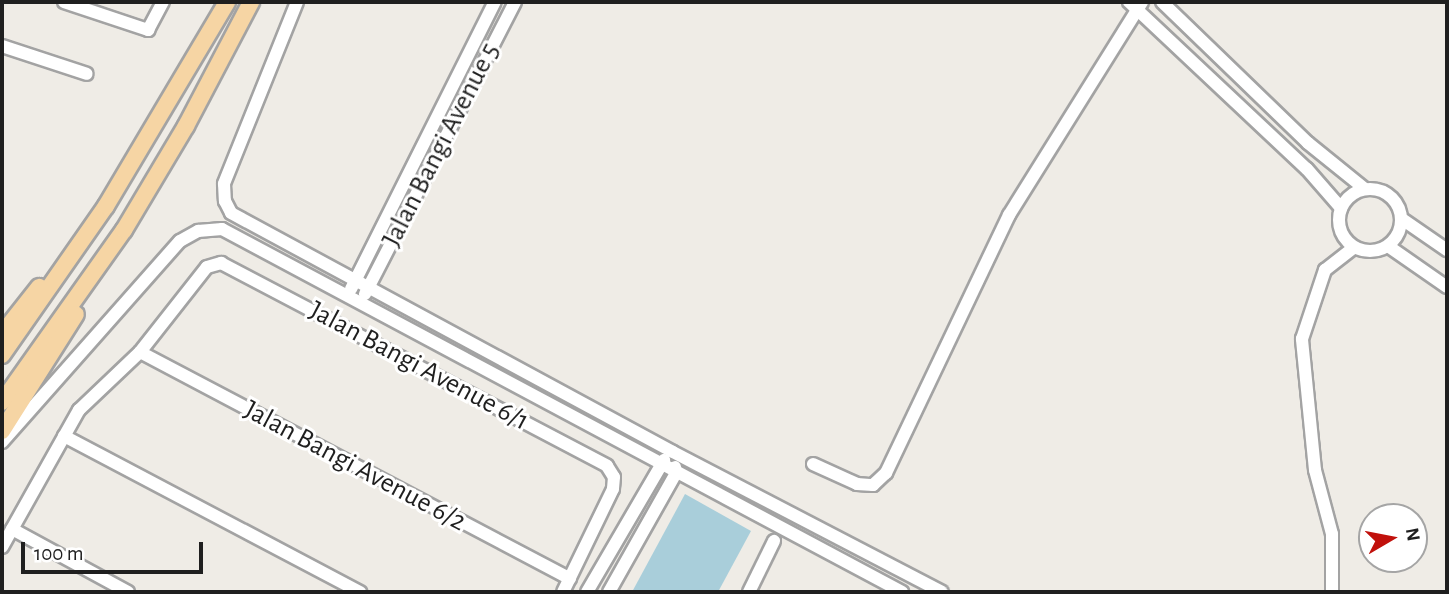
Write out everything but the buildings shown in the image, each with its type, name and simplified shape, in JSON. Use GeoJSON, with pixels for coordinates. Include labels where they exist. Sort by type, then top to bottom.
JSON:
{"type":"FeatureCollection","features":[{"type":"Feature","properties":{"kind":"main road"},"geometry":{"type":"LineString","coordinates":[[2,355],[106,206],[227,2]]}},
{"type":"Feature","properties":{"kind":"main road"},"geometry":{"type":"LineString","coordinates":[[2,431],[62,337],[186,126],[251,2]]}},
{"type":"Feature","properties":{"kind":"main road"},"geometry":{"type":"LineString","coordinates":[[2,334],[106,206]]}},
{"type":"Feature","properties":{"kind":"main road"},"geometry":{"type":"LineString","coordinates":[[2,402],[124,230]]}},
{"type":"Feature","properties":{"kind":"street"},"geometry":{"type":"LineString","coordinates":[[64,2],[148,30],[163,2]]}},
{"type":"Feature","properties":{"kind":"street"},"geometry":{"type":"LineString","coordinates":[[213,24],[220,2]]}},
{"type":"Feature","properties":{"kind":"street"},"geometry":{"type":"LineString","coordinates":[[297,2],[224,184],[225,201],[231,213],[673,452],[942,592]]}},
{"type":"Feature","properties":{"kind":"street","name":"Jalan Bangi Avenue 5"},"geometry":{"type":"LineString","coordinates":[[348,295],[495,2]]}},
{"type":"Feature","properties":{"kind":"street","name":"Jalan Bangi Avenue 5"},"geometry":{"type":"LineString","coordinates":[[362,302],[515,2]]}},
{"type":"Feature","properties":{"kind":"street"},"geometry":{"type":"LineString","coordinates":[[1162,2],[1308,143],[1365,189],[1382,191],[1390,196],[1400,210],[1402,219],[1398,234],[1388,246],[1371,252],[1354,247],[1339,226],[1341,208],[1347,199],[1365,189]]}},
{"type":"Feature","properties":{"kind":"street"},"geometry":{"type":"LineString","coordinates":[[813,464],[858,484],[873,485],[886,473],[1009,215],[1136,4],[1307,169],[1341,208]]}},
{"type":"Feature","properties":{"kind":"street"},"geometry":{"type":"LineString","coordinates":[[2,46],[87,74]]}},
{"type":"Feature","properties":{"kind":"street"},"geometry":{"type":"LineString","coordinates":[[1402,219],[1447,250]]}},
{"type":"Feature","properties":{"kind":"street"},"geometry":{"type":"LineString","coordinates":[[2,442],[171,251],[190,234],[208,229],[235,233],[676,473],[902,592]]}},
{"type":"Feature","properties":{"kind":"street"},"geometry":{"type":"LineString","coordinates":[[1388,246],[1447,287]]}},
{"type":"Feature","properties":{"kind":"street"},"geometry":{"type":"LineString","coordinates":[[1332,592],[1332,534],[1315,470],[1301,339],[1325,270],[1354,247]]}},
{"type":"Feature","properties":{"kind":"street","name":"Jalan Bangi Avenue 6/1"},"geometry":{"type":"LineString","coordinates":[[140,352],[207,267],[221,263],[235,269],[607,466],[614,477],[613,489],[570,579]]}},
{"type":"Feature","properties":{"kind":"street"},"geometry":{"type":"LineString","coordinates":[[2,547],[79,410],[140,352]]}},
{"type":"Feature","properties":{"kind":"street","name":"Jalan Bangi Avenue 6/2"},"geometry":{"type":"LineString","coordinates":[[140,352],[570,579]]}},
{"type":"Feature","properties":{"kind":"street"},"geometry":{"type":"LineString","coordinates":[[64,436],[360,592]]}},
{"type":"Feature","properties":{"kind":"street"},"geometry":{"type":"LineString","coordinates":[[587,592],[659,463],[673,452]]}},
{"type":"Feature","properties":{"kind":"street"},"geometry":{"type":"LineString","coordinates":[[609,592],[676,473],[673,452]]}},
{"type":"Feature","properties":{"kind":"street"},"geometry":{"type":"LineString","coordinates":[[12,529],[128,592]]}},
{"type":"Feature","properties":{"kind":"street"},"geometry":{"type":"LineString","coordinates":[[749,592],[774,541]]}},
{"type":"Feature","properties":{"kind":"street"},"geometry":{"type":"LineString","coordinates":[[563,592],[570,579]]}},
{"type":"Feature","properties":{"kind":"water"},"geometry":{"type":"Polygon","coordinates":[[[685,494],[751,531],[718,592],[632,592],[685,494]]]}}]}
